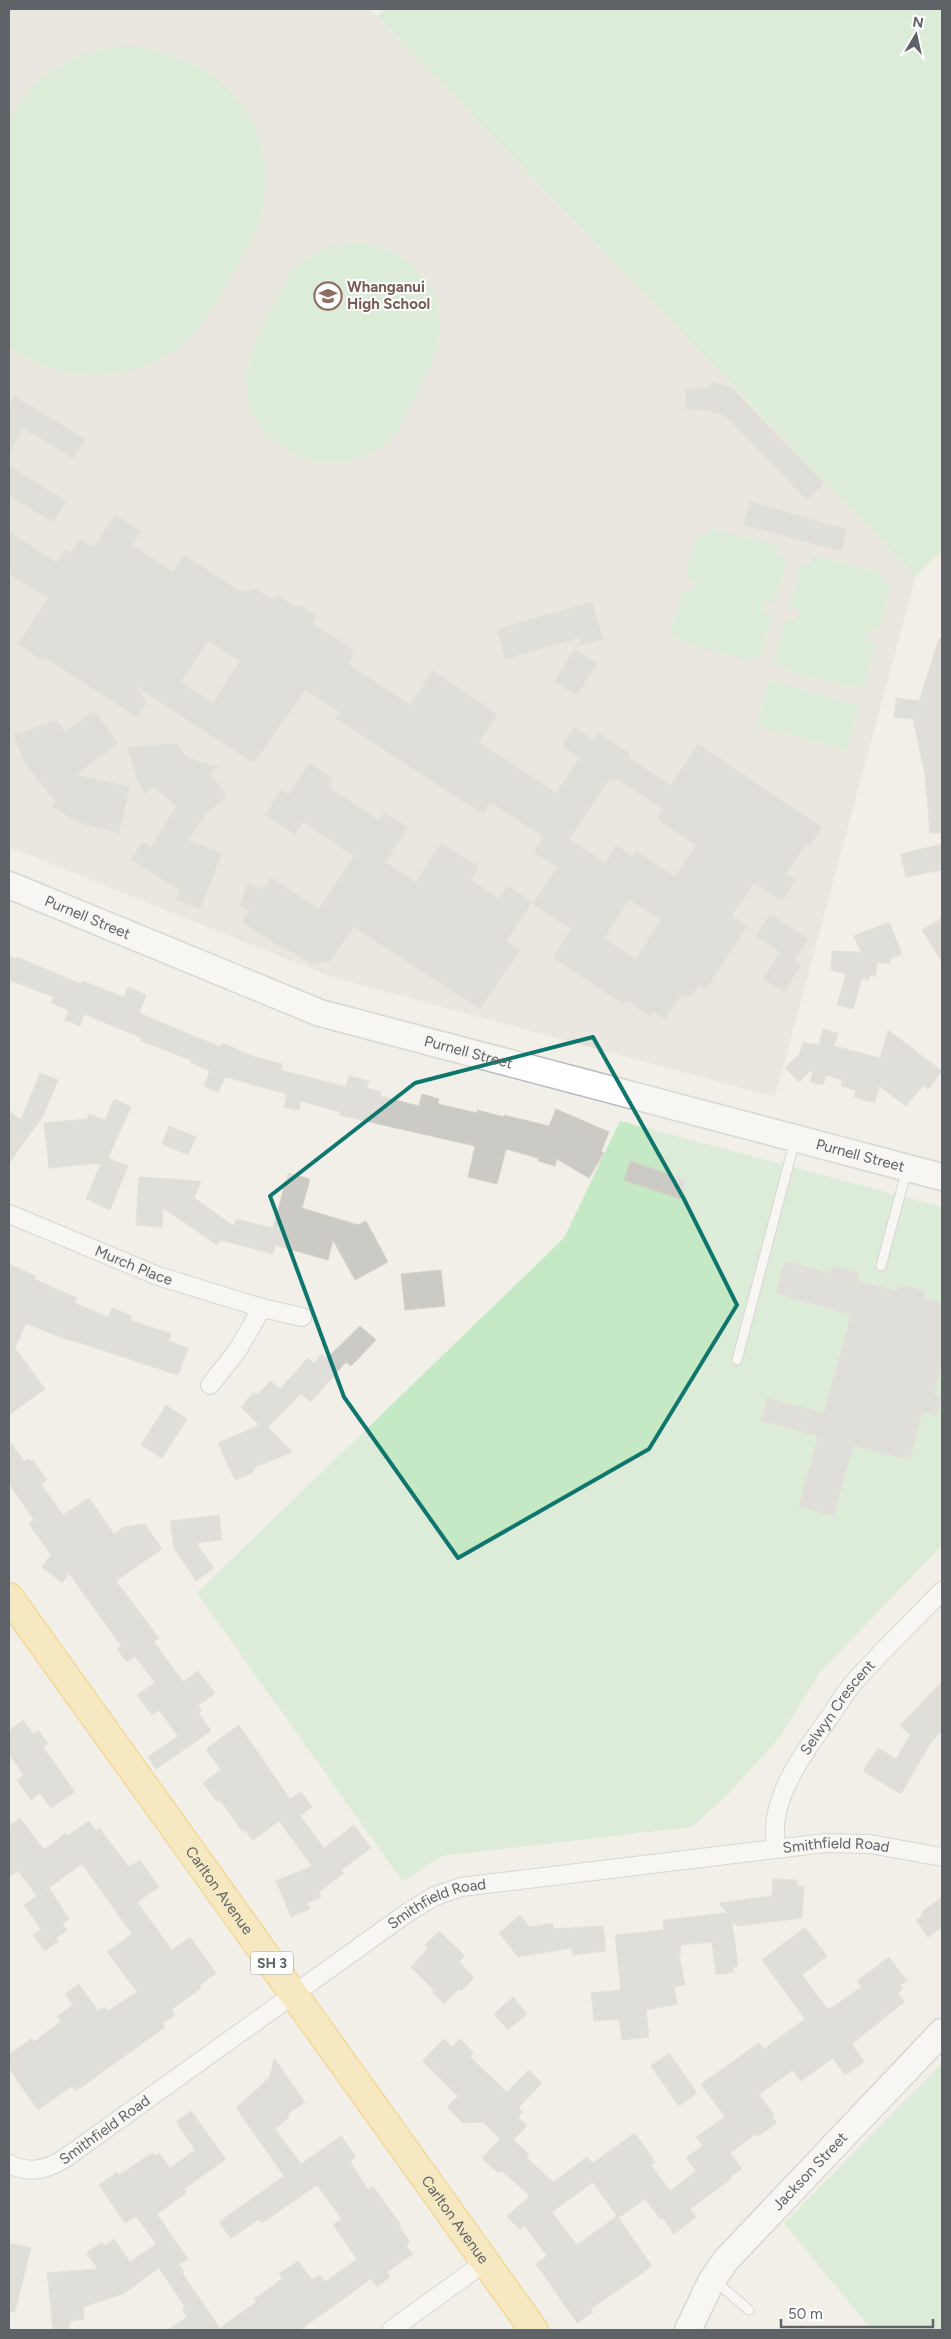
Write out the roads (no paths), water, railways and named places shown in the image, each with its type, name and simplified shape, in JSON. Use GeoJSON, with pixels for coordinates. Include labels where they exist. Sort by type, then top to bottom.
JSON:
{"type":"FeatureCollection","features":[{"type":"Feature","properties":{"kind":"highway","name":"Carlton Avenue"},"geometry":{"type":"LineString","coordinates":[[9,1597],[534,2330]]}},
{"type":"Feature","properties":{"kind":"main road","name":"Purnell Street"},"geometry":{"type":"LineString","coordinates":[[9,885],[320,1012],[942,1177]]}},
{"type":"Feature","properties":{"kind":"main road","name":"Jackson Street"},"geometry":{"type":"LineString","coordinates":[[692,2327],[712,2280],[746,2237],[942,2032]]}},
{"type":"Feature","properties":{"kind":"street","name":"Murch Place"},"geometry":{"type":"LineString","coordinates":[[9,1214],[158,1276],[262,1308],[302,1318]]}},
{"type":"Feature","properties":{"kind":"street"},"geometry":{"type":"LineString","coordinates":[[210,1385],[237,1351],[262,1308]]}},
{"type":"Feature","properties":{"kind":"street","name":"Selwyn Crescent"},"geometry":{"type":"LineString","coordinates":[[777,1848],[774,1836],[776,1816],[794,1772],[809,1745],[853,1682],[942,1591]]}},
{"type":"Feature","properties":{"kind":"street","name":"Smithfield Road"},"geometry":{"type":"LineString","coordinates":[[9,2164],[32,2171],[43,2170],[59,2162],[407,1913],[433,1897],[461,1887],[824,1843],[870,1844],[942,1857]]}},
{"type":"Feature","properties":{"kind":"street"},"geometry":{"type":"LineString","coordinates":[[391,2330],[485,2262]]}},
{"type":"Feature","properties":{"kind":"lane"},"geometry":{"type":"LineString","coordinates":[[737,1360],[796,1138]]}},
{"type":"Feature","properties":{"kind":"lane"},"geometry":{"type":"LineString","coordinates":[[882,1266],[908,1168]]}},
{"type":"Feature","properties":{"kind":"lane"},"geometry":{"type":"LineString","coordinates":[[712,2280],[749,2310]]}},
{"type":"Feature","properties":{"kind":"place","name":"Whanganui High School"},"geometry":{"type":"Point","coordinates":[328,296]}}]}
